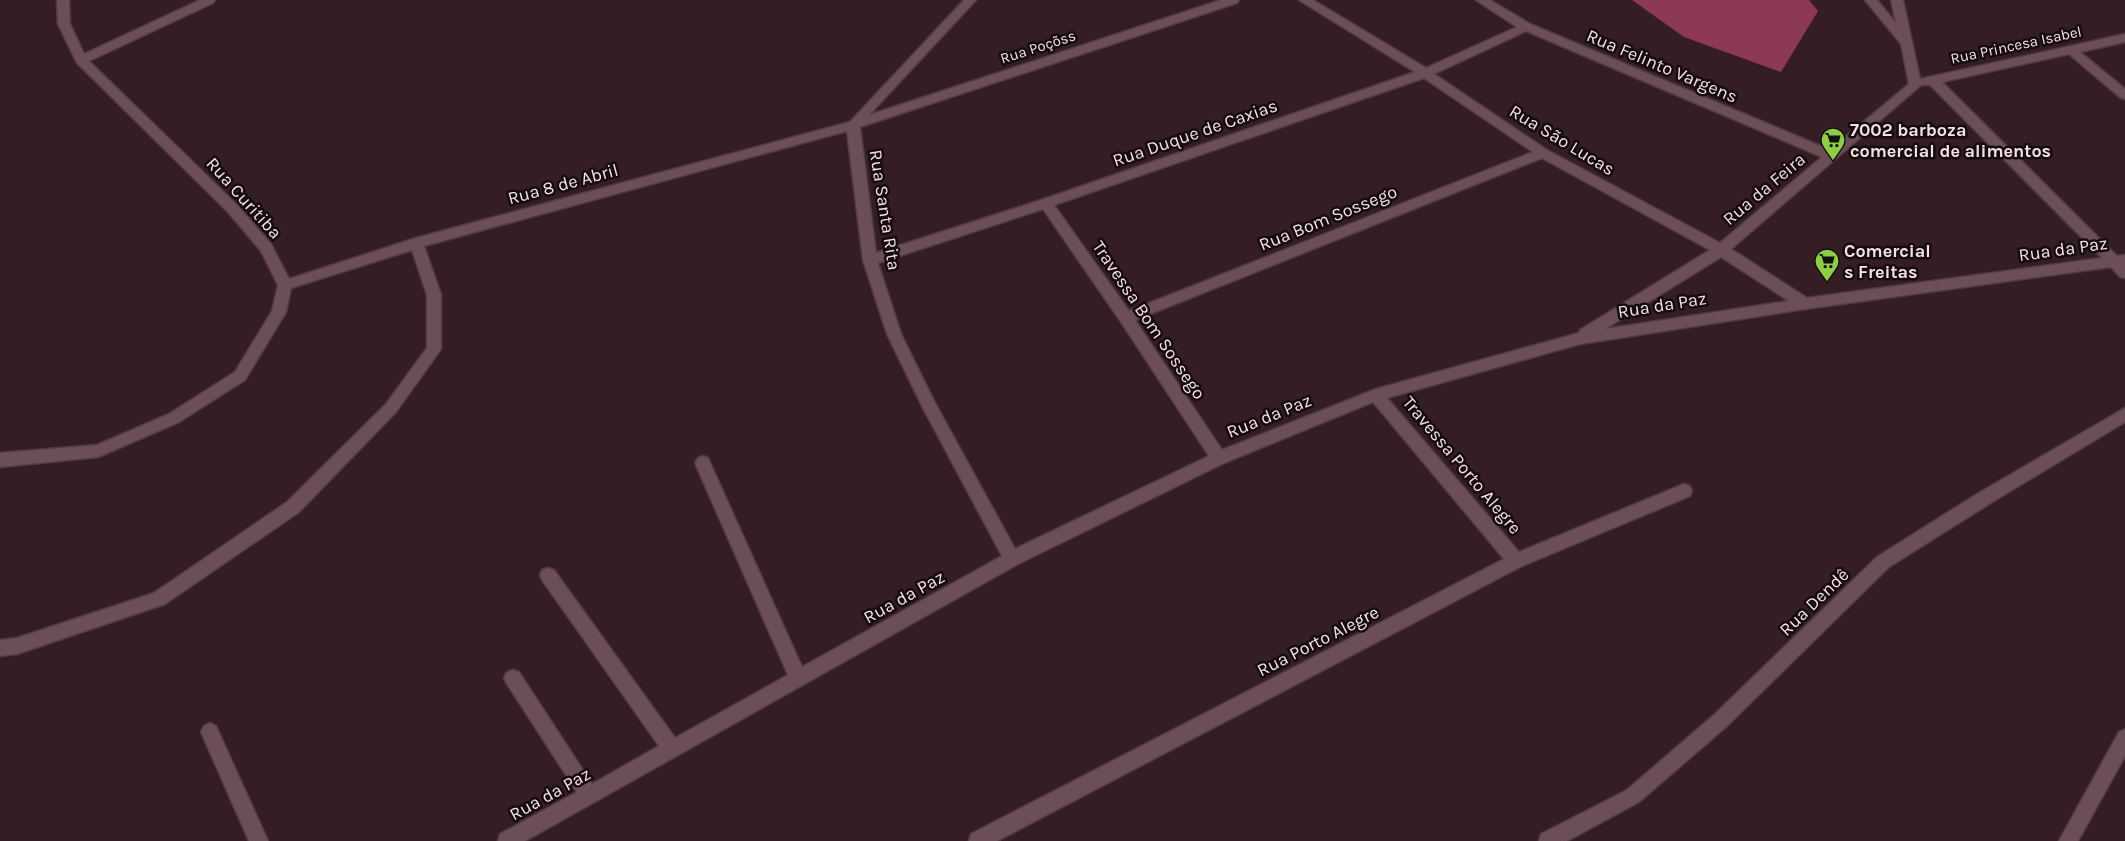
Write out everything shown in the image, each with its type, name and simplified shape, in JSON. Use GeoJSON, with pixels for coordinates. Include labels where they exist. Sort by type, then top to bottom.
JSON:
{"type":"FeatureCollection","features":[{"type":"Feature","properties":{"kind":"street","name":"Rua Curitiba"},"geometry":{"type":"LineString","coordinates":[[63,0],[64,24],[81,60],[232,208],[266,248],[285,285]]}},
{"type":"Feature","properties":{"kind":"street"},"geometry":{"type":"LineString","coordinates":[[81,60],[209,0]]}},
{"type":"Feature","properties":{"kind":"street"},"geometry":{"type":"LineString","coordinates":[[853,125],[970,0]]}},
{"type":"Feature","properties":{"kind":"street","name":"Rua Poçõss"},"geometry":{"type":"LineString","coordinates":[[853,125],[1233,0]]}},
{"type":"Feature","properties":{"kind":"street","name":"Rua São Lucas"},"geometry":{"type":"LineString","coordinates":[[1304,0],[1425,73],[1543,152],[1721,250],[1805,304]]}},
{"type":"Feature","properties":{"kind":"street","name":"Rua Felinto Vargens"},"geometry":{"type":"LineString","coordinates":[[1482,0],[1526,27],[1832,156]]}},
{"type":"Feature","properties":{"kind":"street"},"geometry":{"type":"LineString","coordinates":[[1871,0],[1907,45]]}},
{"type":"Feature","properties":{"kind":"street"},"geometry":{"type":"LineString","coordinates":[[1897,0],[1915,85]]}},
{"type":"Feature","properties":{"kind":"street","name":"Rua Duque de Caxias"},"geometry":{"type":"LineString","coordinates":[[870,260],[1046,203],[1425,73],[1526,27]]}},
{"type":"Feature","properties":{"kind":"street","name":"Rua Princesa Isabel"},"geometry":{"type":"LineString","coordinates":[[1915,85],[1932,79],[2125,38]]}},
{"type":"Feature","properties":{"kind":"street"},"geometry":{"type":"LineString","coordinates":[[2071,50],[2125,95]]}},
{"type":"Feature","properties":{"kind":"street"},"geometry":{"type":"LineString","coordinates":[[1932,79],[2119,261],[2125,273]]}},
{"type":"Feature","properties":{"kind":"street","name":"Rua da Feira"},"geometry":{"type":"LineString","coordinates":[[1580,338],[1721,250],[1915,85]]}},
{"type":"Feature","properties":{"kind":"street","name":"Rua 8 de Abril"},"geometry":{"type":"LineString","coordinates":[[285,285],[416,243],[853,125]]}},
{"type":"Feature","properties":{"kind":"street","name":"Rua Santa Rita"},"geometry":{"type":"LineString","coordinates":[[853,125],[870,260],[894,334],[915,378],[1012,559]]}},
{"type":"Feature","properties":{"kind":"street","name":"Rua Bom Sossego"},"geometry":{"type":"LineString","coordinates":[[1126,318],[1543,152]]}},
{"type":"Feature","properties":{"kind":"street","name":"Travessa Bom Sossego"},"geometry":{"type":"LineString","coordinates":[[1046,203],[1126,318],[1219,458]]}},
{"type":"Feature","properties":{"kind":"street"},"geometry":{"type":"LineString","coordinates":[[0,648],[17,646],[159,599],[292,507],[391,408],[434,349],[434,295],[416,243]]}},
{"type":"Feature","properties":{"kind":"street","name":"Rua da Paz"},"geometry":{"type":"LineString","coordinates":[[507,841],[1012,559],[1219,458],[1376,395],[1580,338],[1805,304],[2119,261]]}},
{"type":"Feature","properties":{"kind":"street"},"geometry":{"type":"LineString","coordinates":[[0,460],[98,450],[174,418],[240,376],[279,312],[285,285]]}},
{"type":"Feature","properties":{"kind":"street","name":"Travessa Porto Alegre"},"geometry":{"type":"LineString","coordinates":[[1376,395],[1516,561]]}},
{"type":"Feature","properties":{"kind":"street","name":"Rua Dendê"},"geometry":{"type":"LineString","coordinates":[[1548,841],[1632,796],[1722,720],[1883,562],[1983,499],[2125,414]]}},
{"type":"Feature","properties":{"kind":"street"},"geometry":{"type":"LineString","coordinates":[[703,463],[798,678]]}},
{"type":"Feature","properties":{"kind":"street","name":"Rua Porto Alegre"},"geometry":{"type":"LineString","coordinates":[[978,841],[1516,561],[1684,490]]}},
{"type":"Feature","properties":{"kind":"street"},"geometry":{"type":"LineString","coordinates":[[548,575],[672,749]]}},
{"type":"Feature","properties":{"kind":"street"},"geometry":{"type":"LineString","coordinates":[[513,678],[589,795]]}},
{"type":"Feature","properties":{"kind":"street"},"geometry":{"type":"LineString","coordinates":[[210,732],[259,841]]}},
{"type":"Feature","properties":{"kind":"street"},"geometry":{"type":"LineString","coordinates":[[2068,841],[2125,738]]}},
{"type":"Feature","properties":{"kind":"shaded area"},"geometry":{"type":"Polygon","coordinates":[[[1632,0],[1809,0],[1818,11],[1781,72],[1684,37],[1632,0]]]}},
{"type":"Feature","properties":{"kind":"place","name":"7002 barboza comercial de alimentos"},"geometry":{"type":"Point","coordinates":[1833,161]}},
{"type":"Feature","properties":{"kind":"place","name":"Comercial s Freitas"},"geometry":{"type":"Point","coordinates":[1827,282]}}]}
